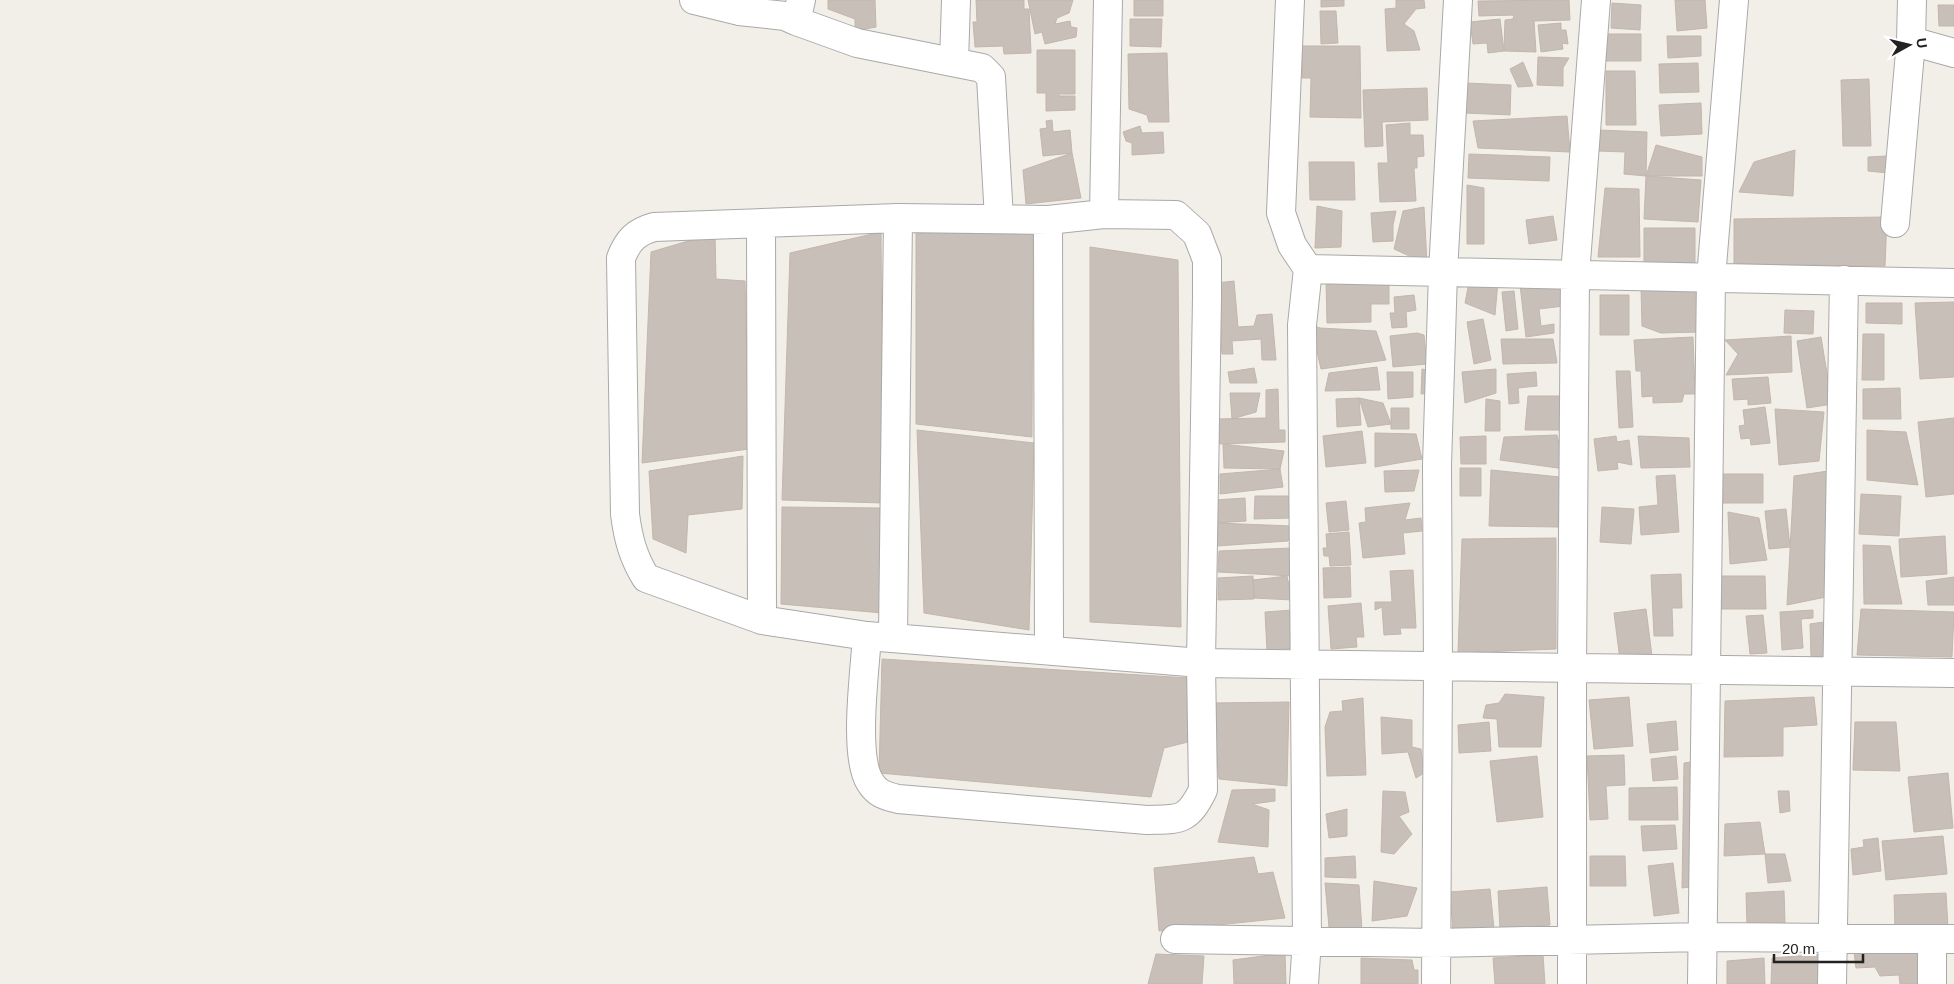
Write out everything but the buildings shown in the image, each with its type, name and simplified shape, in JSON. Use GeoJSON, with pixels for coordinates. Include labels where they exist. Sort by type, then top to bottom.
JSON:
{"type":"FeatureCollection","features":[{"type":"Feature","properties":{"kind":"street"},"geometry":{"type":"LineString","coordinates":[[694,0],[739,12],[785,16],[799,10],[857,43],[982,68],[991,77],[999,219]]}},
{"type":"Feature","properties":{"kind":"street"},"geometry":{"type":"LineString","coordinates":[[954,62],[956,0]]}},
{"type":"Feature","properties":{"kind":"street"},"geometry":{"type":"LineString","coordinates":[[1104,214],[1108,0]]}},
{"type":"Feature","properties":{"kind":"street"},"geometry":{"type":"LineString","coordinates":[[1290,0],[1281,212],[1292,245],[1308,269],[1302,325],[1306,940],[1304,984]]}},
{"type":"Feature","properties":{"kind":"street"},"geometry":{"type":"LineString","coordinates":[[1436,984],[1437,465],[1442,272],[1458,0]]}},
{"type":"Feature","properties":{"kind":"street"},"geometry":{"type":"LineString","coordinates":[[1572,984],[1575,275],[1596,0]]}},
{"type":"Feature","properties":{"kind":"street"},"geometry":{"type":"LineString","coordinates":[[1702,984],[1701,937],[1711,278],[1734,0]]}},
{"type":"Feature","properties":{"kind":"street"},"geometry":{"type":"LineString","coordinates":[[1895,223],[1911,41],[1912,0]]}},
{"type":"Feature","properties":{"kind":"street"},"geometry":{"type":"LineString","coordinates":[[1911,41],[1954,53]]}},
{"type":"Feature","properties":{"kind":"street"},"geometry":{"type":"LineString","coordinates":[[898,218],[880,636],[862,750],[864,766],[870,782],[881,795],[898,799],[1147,820],[1178,819],[1194,809],[1203,790],[1201,663],[1207,260],[1197,234],[1176,215],[1104,214],[1048,220],[898,218],[654,227],[639,232],[627,243],[621,258],[625,514],[628,541],[637,563],[646,578],[762,620],[880,636],[1201,663],[1438,668],[1954,673]]}},
{"type":"Feature","properties":{"kind":"street"},"geometry":{"type":"LineString","coordinates":[[1048,220],[1049,649]]}},
{"type":"Feature","properties":{"kind":"street"},"geometry":{"type":"LineString","coordinates":[[762,223],[762,620]]}},
{"type":"Feature","properties":{"kind":"street"},"geometry":{"type":"LineString","coordinates":[[1308,269],[1954,282]]}},
{"type":"Feature","properties":{"kind":"street"},"geometry":{"type":"LineString","coordinates":[[1832,984],[1844,280]]}},
{"type":"Feature","properties":{"kind":"street"},"geometry":{"type":"LineString","coordinates":[[1175,939],[1436,943],[1701,937],[1943,939],[1932,984]]}}]}
